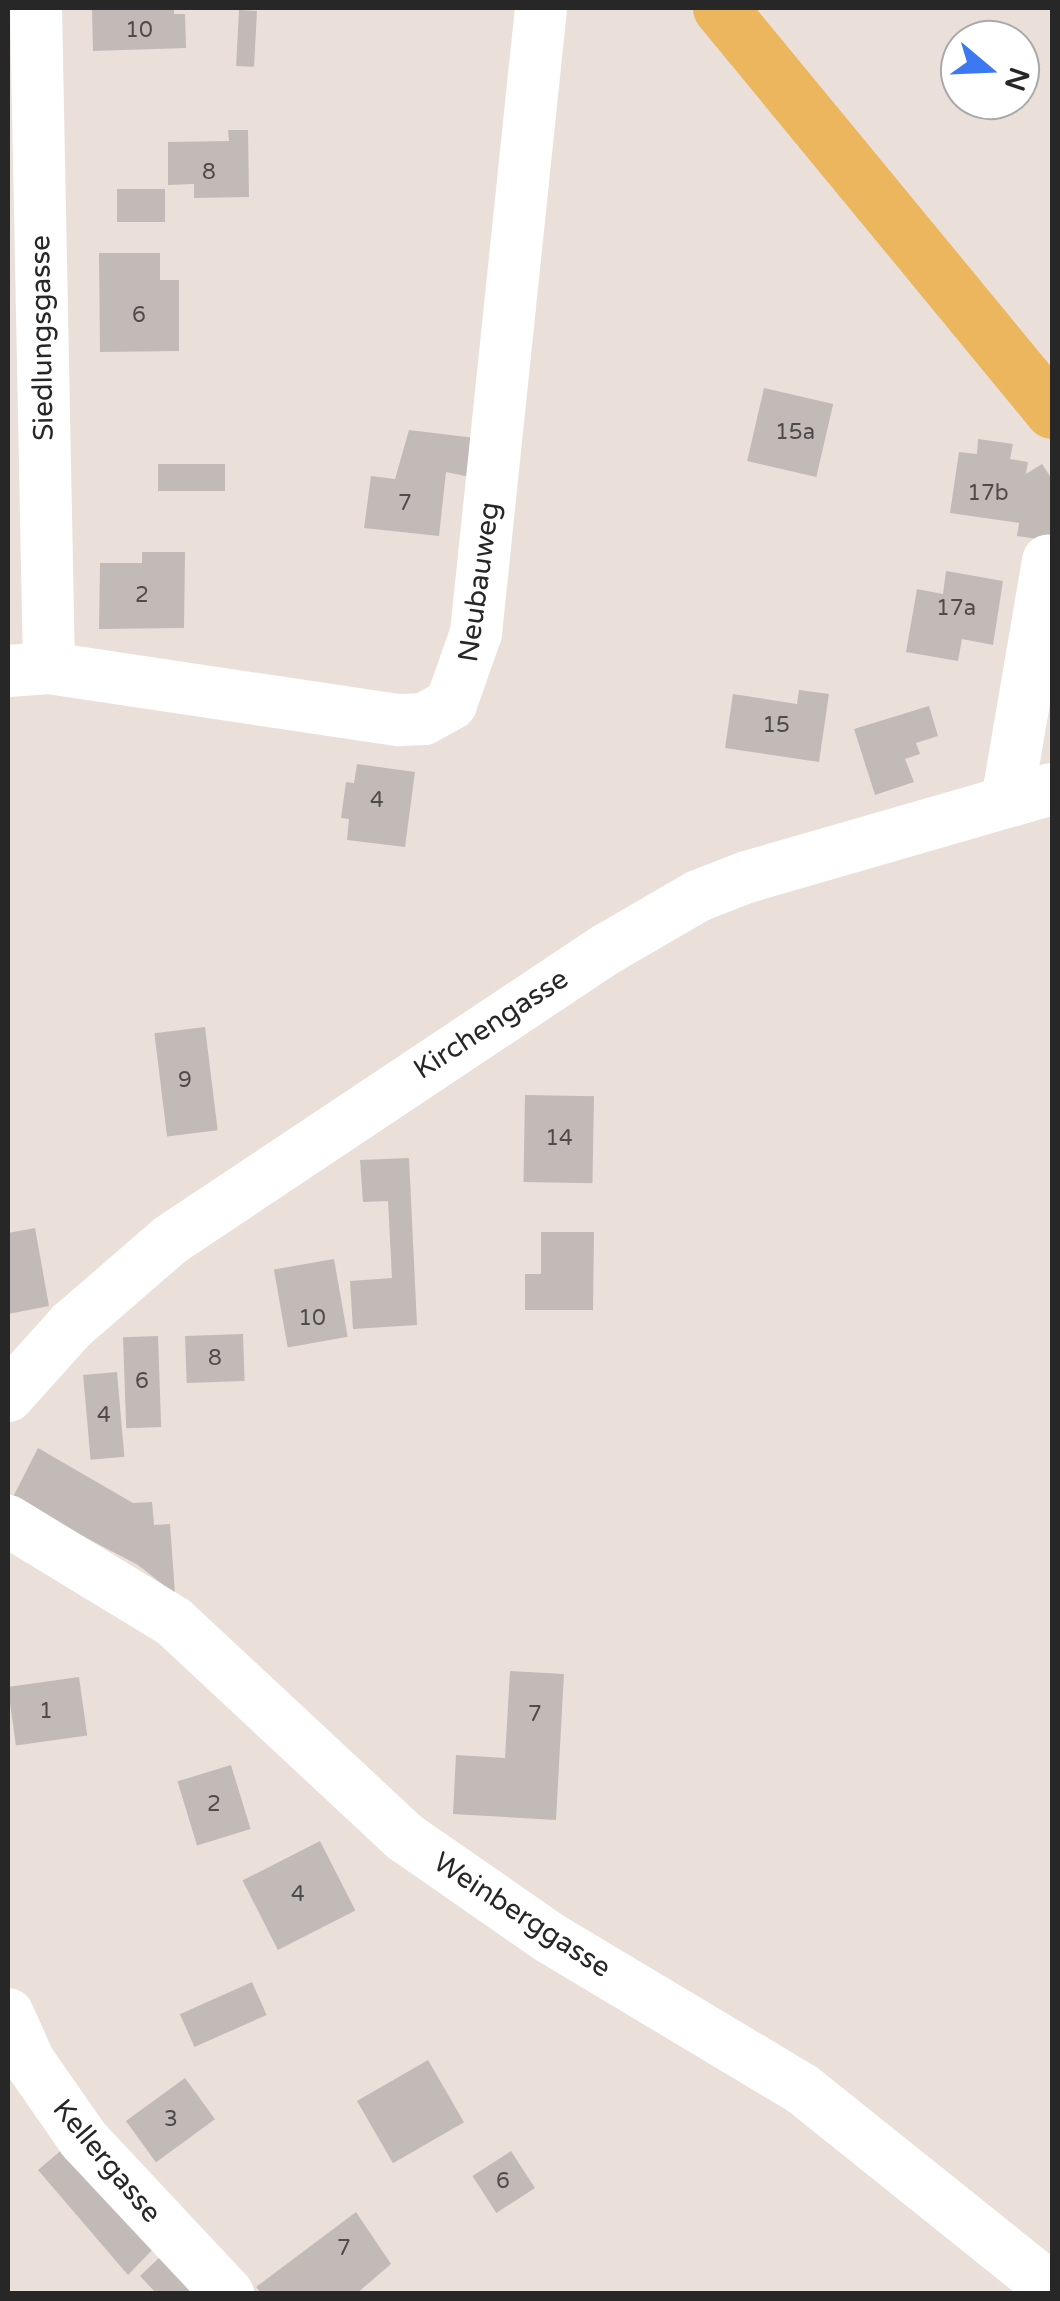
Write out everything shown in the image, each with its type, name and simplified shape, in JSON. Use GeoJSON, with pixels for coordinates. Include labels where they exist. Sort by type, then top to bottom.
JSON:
{"type":"FeatureCollection","features":[{"type":"Feature","properties":{"kind":"main road"},"geometry":{"type":"LineString","coordinates":[[720,8],[1052,411]]}},
{"type":"Feature","properties":{"kind":"street","name":"Siedlungsgasse"},"geometry":{"type":"LineString","coordinates":[[28,669],[36,8]]}},
{"type":"Feature","properties":{"kind":"street","name":"Neubauweg"},"geometry":{"type":"LineString","coordinates":[[28,669],[399,720],[424,719],[451,704],[476,633],[541,8]]}},
{"type":"Feature","properties":{"kind":"street"},"geometry":{"type":"LineString","coordinates":[[1030,795],[1048,560]]}},
{"type":"Feature","properties":{"kind":"street","name":"Kirchengasse"},"geometry":{"type":"LineString","coordinates":[[8,1396],[72,1325],[170,1240],[606,950],[747,877],[1030,795]]}},
{"type":"Feature","properties":{"kind":"street","name":"Weinberggasse"},"geometry":{"type":"LineString","coordinates":[[8,1522],[174,1622],[406,1838],[550,1938],[801,2088],[1052,2289]]}},
{"type":"Feature","properties":{"kind":"street","name":"Kellergasse"},"geometry":{"type":"LineString","coordinates":[[8,2014],[29,2060],[84,2140],[228,2294]]}},
{"type":"Feature","properties":{"kind":"building"},"geometry":{"type":"Polygon","coordinates":[[[92,8],[174,8],[174,14],[185,14],[186,48],[93,51],[92,8]]]}},
{"type":"Feature","properties":{"kind":"building"},"geometry":{"type":"Polygon","coordinates":[[[239,10],[257,11],[254,67],[236,66],[239,10]]]}},
{"type":"Feature","properties":{"kind":"building"},"geometry":{"type":"Polygon","coordinates":[[[228,130],[248,130],[249,197],[194,198],[194,184],[168,185],[168,142],[229,141],[228,130]]]}},
{"type":"Feature","properties":{"kind":"building"},"geometry":{"type":"Polygon","coordinates":[[[117,189],[165,189],[165,222],[117,222],[117,189]]]}},
{"type":"Feature","properties":{"kind":"building"},"geometry":{"type":"Polygon","coordinates":[[[99,253],[160,253],[160,280],[179,280],[179,351],[100,352],[99,253]]]}},
{"type":"Feature","properties":{"kind":"building"},"geometry":{"type":"Polygon","coordinates":[[[764,388],[833,404],[816,477],[747,461],[764,388]]]}},
{"type":"Feature","properties":{"kind":"building"},"geometry":{"type":"Polygon","coordinates":[[[409,430],[475,438],[470,477],[446,472],[439,536],[364,528],[371,476],[395,479],[409,430]]]}},
{"type":"Feature","properties":{"kind":"building"},"geometry":{"type":"Polygon","coordinates":[[[978,439],[1013,444],[1010,459],[1028,462],[1026,474],[1042,464],[1052,479],[1051,541],[1017,536],[1019,523],[950,513],[959,452],[977,454],[978,439]]]}},
{"type":"Feature","properties":{"kind":"building"},"geometry":{"type":"Polygon","coordinates":[[[158,464],[225,464],[225,491],[158,491],[158,464]]]}},
{"type":"Feature","properties":{"kind":"building"},"geometry":{"type":"Polygon","coordinates":[[[142,552],[185,552],[184,628],[99,629],[100,563],[142,563],[142,552]]]}},
{"type":"Feature","properties":{"kind":"building"},"geometry":{"type":"Polygon","coordinates":[[[946,571],[1003,581],[993,645],[962,639],[958,661],[906,652],[917,589],[943,594],[946,571]]]}},
{"type":"Feature","properties":{"kind":"building"},"geometry":{"type":"Polygon","coordinates":[[[799,690],[829,694],[819,762],[725,748],[733,694],[797,704],[799,690]]]}},
{"type":"Feature","properties":{"kind":"building"},"geometry":{"type":"Polygon","coordinates":[[[929,706],[938,736],[916,743],[920,754],[905,759],[914,782],[875,795],[854,729],[929,706]]]}},
{"type":"Feature","properties":{"kind":"building"},"geometry":{"type":"Polygon","coordinates":[[[357,764],[415,772],[405,847],[347,840],[349,819],[341,818],[346,782],[354,783],[357,764]]]}},
{"type":"Feature","properties":{"kind":"building"},"geometry":{"type":"Polygon","coordinates":[[[205,1027],[218,1130],[167,1136],[154,1033],[205,1027]]]}},
{"type":"Feature","properties":{"kind":"building"},"geometry":{"type":"Polygon","coordinates":[[[525,1095],[594,1096],[592,1183],[523,1182],[525,1095]]]}},
{"type":"Feature","properties":{"kind":"building"},"geometry":{"type":"Polygon","coordinates":[[[409,1158],[417,1325],[353,1329],[350,1281],[392,1278],[388,1201],[363,1202],[360,1160],[409,1158]]]}},
{"type":"Feature","properties":{"kind":"building"},"geometry":{"type":"Polygon","coordinates":[[[35,1228],[49,1306],[8,1314],[8,1233],[35,1228]]]}},
{"type":"Feature","properties":{"kind":"building"},"geometry":{"type":"Polygon","coordinates":[[[541,1232],[594,1232],[593,1310],[525,1310],[525,1274],[541,1274],[541,1232]]]}},
{"type":"Feature","properties":{"kind":"building"},"geometry":{"type":"Polygon","coordinates":[[[334,1259],[348,1337],[288,1347],[274,1270],[334,1259]]]}},
{"type":"Feature","properties":{"kind":"building"},"geometry":{"type":"Polygon","coordinates":[[[243,1334],[245,1381],[187,1383],[185,1336],[243,1334]]]}},
{"type":"Feature","properties":{"kind":"building"},"geometry":{"type":"Polygon","coordinates":[[[158,1336],[161,1427],[126,1428],[123,1337],[158,1336]]]}},
{"type":"Feature","properties":{"kind":"building"},"geometry":{"type":"Polygon","coordinates":[[[117,1372],[124,1457],[91,1460],[83,1375],[117,1372]]]}},
{"type":"Feature","properties":{"kind":"building"},"geometry":{"type":"Polygon","coordinates":[[[38,1448],[133,1503],[152,1502],[154,1525],[170,1524],[175,1594],[138,1565],[12,1499],[38,1448]]]}},
{"type":"Feature","properties":{"kind":"building"},"geometry":{"type":"Polygon","coordinates":[[[510,1671],[564,1674],[556,1820],[453,1814],[456,1755],[505,1758],[510,1671]]]}},
{"type":"Feature","properties":{"kind":"building"},"geometry":{"type":"Polygon","coordinates":[[[79,1677],[87,1735],[16,1745],[8,1687],[79,1677]]]}},
{"type":"Feature","properties":{"kind":"building"},"geometry":{"type":"Polygon","coordinates":[[[231,1765],[251,1829],[197,1845],[177,1781],[231,1765]]]}},
{"type":"Feature","properties":{"kind":"building"},"geometry":{"type":"Polygon","coordinates":[[[320,1841],[355,1910],[278,1950],[242,1880],[320,1841]]]}},
{"type":"Feature","properties":{"kind":"building"},"geometry":{"type":"Polygon","coordinates":[[[252,1982],[267,2015],[194,2047],[180,2014],[252,1982]]]}},
{"type":"Feature","properties":{"kind":"building"},"geometry":{"type":"Polygon","coordinates":[[[428,2060],[464,2122],[393,2163],[357,2101],[428,2060]]]}},
{"type":"Feature","properties":{"kind":"building"},"geometry":{"type":"Polygon","coordinates":[[[185,2078],[215,2119],[156,2162],[126,2121],[185,2078]]]}},
{"type":"Feature","properties":{"kind":"building"},"geometry":{"type":"Polygon","coordinates":[[[64,2148],[156,2246],[128,2275],[38,2170],[64,2148]]]}},
{"type":"Feature","properties":{"kind":"building"},"geometry":{"type":"Polygon","coordinates":[[[511,2151],[535,2188],[496,2213],[472,2176],[511,2151]]]}},
{"type":"Feature","properties":{"kind":"building"},"geometry":{"type":"Polygon","coordinates":[[[356,2212],[391,2264],[356,2294],[262,2294],[256,2287],[356,2212]]]}},
{"type":"Feature","properties":{"kind":"building"},"geometry":{"type":"Polygon","coordinates":[[[165,2252],[205,2294],[157,2294],[140,2276],[165,2252]]]}}]}
